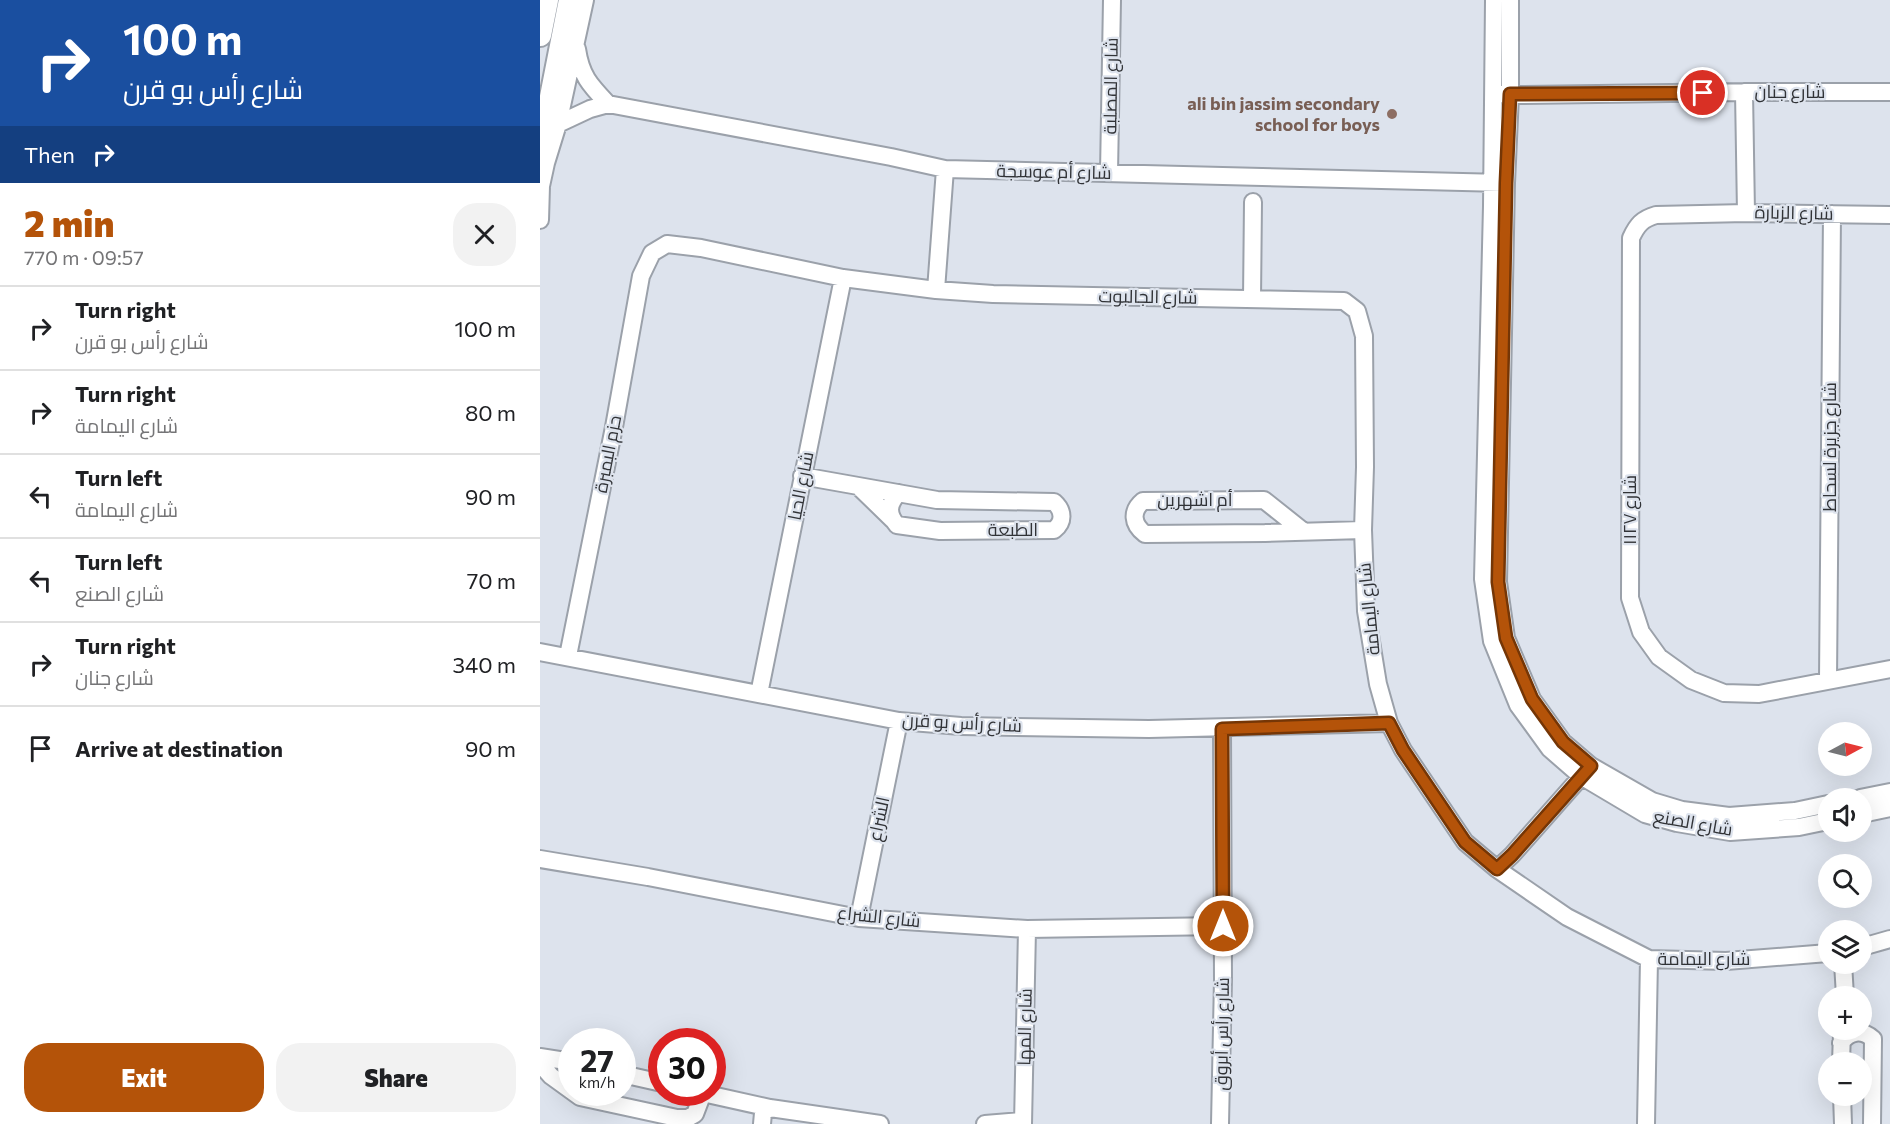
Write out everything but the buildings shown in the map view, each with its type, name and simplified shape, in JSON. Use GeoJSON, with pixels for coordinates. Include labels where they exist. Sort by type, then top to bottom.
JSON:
{"type":"FeatureCollection","features":[{"type":"Feature","properties":{"kind":"main road"},"geometry":{"type":"LineString","coordinates":[[540,35],[547,0]]}},
{"type":"Feature","properties":{"kind":"main road"},"geometry":{"type":"LineString","coordinates":[[540,153],[570,0]]}},
{"type":"Feature","properties":{"kind":"street"},"geometry":{"type":"LineString","coordinates":[[540,220],[541,186],[558,124],[585,0]]}},
{"type":"Feature","properties":{"kind":"street","name":"شارع المصلبة"},"geometry":{"type":"LineString","coordinates":[[1108,173],[1112,0]]}},
{"type":"Feature","properties":{"kind":"street","name":"شارع الصنع"},"geometry":{"type":"LineString","coordinates":[[1494,0],[1502,94]]}},
{"type":"Feature","properties":{"kind":"street","name":"شارع الصنع"},"geometry":{"type":"LineString","coordinates":[[1510,0],[1502,94],[1484,579],[1492,641],[1518,705],[1550,749],[1586,771],[1645,814],[1677,823],[1730,832],[1799,827],[1818,823]]}},
{"type":"Feature","properties":{"kind":"street"},"geometry":{"type":"LineString","coordinates":[[576,44],[580,66],[587,81],[608,104]]}},
{"type":"Feature","properties":{"kind":"street","name":"شارع الزبارة"},"geometry":{"type":"LineString","coordinates":[[1744,92],[1746,213],[1890,215]]}},
{"type":"Feature","properties":{"kind":"street","name":"شارع جنان"},"geometry":{"type":"LineString","coordinates":[[1502,94],[1890,92]]}},
{"type":"Feature","properties":{"kind":"street","name":"شارع أم عوسجة"},"geometry":{"type":"LineString","coordinates":[[558,124],[584,111],[608,104],[945,169],[1499,183]]}},
{"type":"Feature","properties":{"kind":"street"},"geometry":{"type":"LineString","coordinates":[[936,290],[945,169]]}},
{"type":"Feature","properties":{"kind":"street"},"geometry":{"type":"LineString","coordinates":[[1252,299],[1253,202]]}},
{"type":"Feature","properties":{"kind":"street","name":"شارع ١١٢٧"},"geometry":{"type":"LineString","coordinates":[[1746,213],[1656,215],[1643,219],[1636,226],[1631,238],[1630,598],[1641,632],[1659,657],[1691,680],[1724,693],[1759,694],[1890,669]]}},
{"type":"Feature","properties":{"kind":"street","name":"شارع جزيرة لسحاط"},"geometry":{"type":"LineString","coordinates":[[1828,680],[1832,214]]}},
{"type":"Feature","properties":{"kind":"street","name":"شارع الجالبوت"},"geometry":{"type":"LineString","coordinates":[[652,254],[667,244],[678,245],[843,278],[936,290],[993,294],[1344,301],[1357,311]]}},
{"type":"Feature","properties":{"kind":"street","name":"حزم البمبرة"},"geometry":{"type":"LineString","coordinates":[[568,656],[614,428],[641,276],[652,254]]}},
{"type":"Feature","properties":{"kind":"street","name":"شارع الحيا"},"geometry":{"type":"LineString","coordinates":[[759,694],[843,278]]}},
{"type":"Feature","properties":{"kind":"street","name":"شارع اليمامة"},"geometry":{"type":"LineString","coordinates":[[1357,311],[1364,336],[1365,467],[1362,530],[1366,611],[1378,684],[1389,723],[1403,750],[1465,842],[1497,869],[1568,917],[1648,959],[1726,962],[1818,954]]}},
{"type":"Feature","properties":{"kind":"street","name":"الطبعة"},"geometry":{"type":"LineString","coordinates":[[802,476],[937,500],[1054,502],[1061,510],[1062,520],[1054,530],[940,531],[897,525],[858,486]]}},
{"type":"Feature","properties":{"kind":"street"},"geometry":{"type":"LineString","coordinates":[[893,520],[891,502],[899,493]]}},
{"type":"Feature","properties":{"kind":"street"},"geometry":{"type":"LineString","coordinates":[[1264,500],[1303,531]]}},
{"type":"Feature","properties":{"kind":"street"},"geometry":{"type":"LineString","coordinates":[[1264,500],[1268,517],[1264,534]]}},
{"type":"Feature","properties":{"kind":"street","name":"أم اشهرين"},"geometry":{"type":"LineString","coordinates":[[1264,500],[1143,501],[1137,508],[1134,518],[1137,527],[1145,534],[1264,534],[1362,530]]}},
{"type":"Feature","properties":{"kind":"street","name":"شارع رأس بو قرن"},"geometry":{"type":"LineString","coordinates":[[540,652],[899,721],[973,726],[1222,729],[1389,723]]}},
{"type":"Feature","properties":{"kind":"street","name":"الشراع"},"geometry":{"type":"LineString","coordinates":[[858,918],[899,721]]}},
{"type":"Feature","properties":{"kind":"street","name":"شارع رأس أبروق"},"geometry":{"type":"LineString","coordinates":[[1220,1124],[1223,926],[1222,729]]}},
{"type":"Feature","properties":{"kind":"street"},"geometry":{"type":"LineString","coordinates":[[1497,869],[1586,771]]}},
{"type":"Feature","properties":{"kind":"street","name":"شارع الصنع"},"geometry":{"type":"LineString","coordinates":[[1586,771],[1652,801],[1682,810],[1729,816],[1795,811],[1818,806]]}},
{"type":"Feature","properties":{"kind":"street"},"geometry":{"type":"LineString","coordinates":[[1872,796],[1890,792]]}},
{"type":"Feature","properties":{"kind":"street"},"geometry":{"type":"LineString","coordinates":[[1872,812],[1890,808]]}},
{"type":"Feature","properties":{"kind":"street","name":"شارع الشراع"},"geometry":{"type":"LineString","coordinates":[[540,859],[648,877],[858,918],[1027,929],[1223,926]]}},
{"type":"Feature","properties":{"kind":"street","name":"شارع المها"},"geometry":{"type":"LineString","coordinates":[[1023,1123],[1027,929]]}},
{"type":"Feature","properties":{"kind":"street"},"geometry":{"type":"LineString","coordinates":[[1872,944],[1890,939]]}},
{"type":"Feature","properties":{"kind":"street"},"geometry":{"type":"LineString","coordinates":[[1646,1124],[1648,959]]}},
{"type":"Feature","properties":{"kind":"street"},"geometry":{"type":"LineString","coordinates":[[1872,1038],[1872,1124]]}},
{"type":"Feature","properties":{"kind":"street"},"geometry":{"type":"LineString","coordinates":[[540,1057],[558,1060]]}},
{"type":"Feature","properties":{"kind":"street"},"geometry":{"type":"LineString","coordinates":[[540,1064],[558,1075]]}},
{"type":"Feature","properties":{"kind":"street"},"geometry":{"type":"LineString","coordinates":[[726,1098],[770,1108],[880,1124]]}},
{"type":"Feature","properties":{"kind":"street"},"geometry":{"type":"LineString","coordinates":[[618,1106],[677,1118],[688,1118],[695,1114],[697,1106]]}},
{"type":"Feature","properties":{"kind":"street"},"geometry":{"type":"LineString","coordinates":[[1842,1106],[1843,1124]]}},
{"type":"Feature","properties":{"kind":"street"},"geometry":{"type":"LineString","coordinates":[[762,1124],[763,1113],[770,1108]]}},
{"type":"Feature","properties":{"kind":"street"},"geometry":{"type":"LineString","coordinates":[[985,1124],[1023,1123]]}},
{"type":"Feature","properties":{"kind":"place","name":"ali bin jassim secondary school for boys"},"geometry":{"type":"Point","coordinates":[1392,114]}},
{"type":"Feature","properties":{"kind":"route"},"geometry":{"type":"LineString","coordinates":[[1223,926],[1222,729],[1389,723],[1403,750],[1465,842],[1497,869],[1591,766],[1563,742],[1532,699],[1506,638],[1498,582],[1506,183],[1510,94],[1703,93]]}}]}
